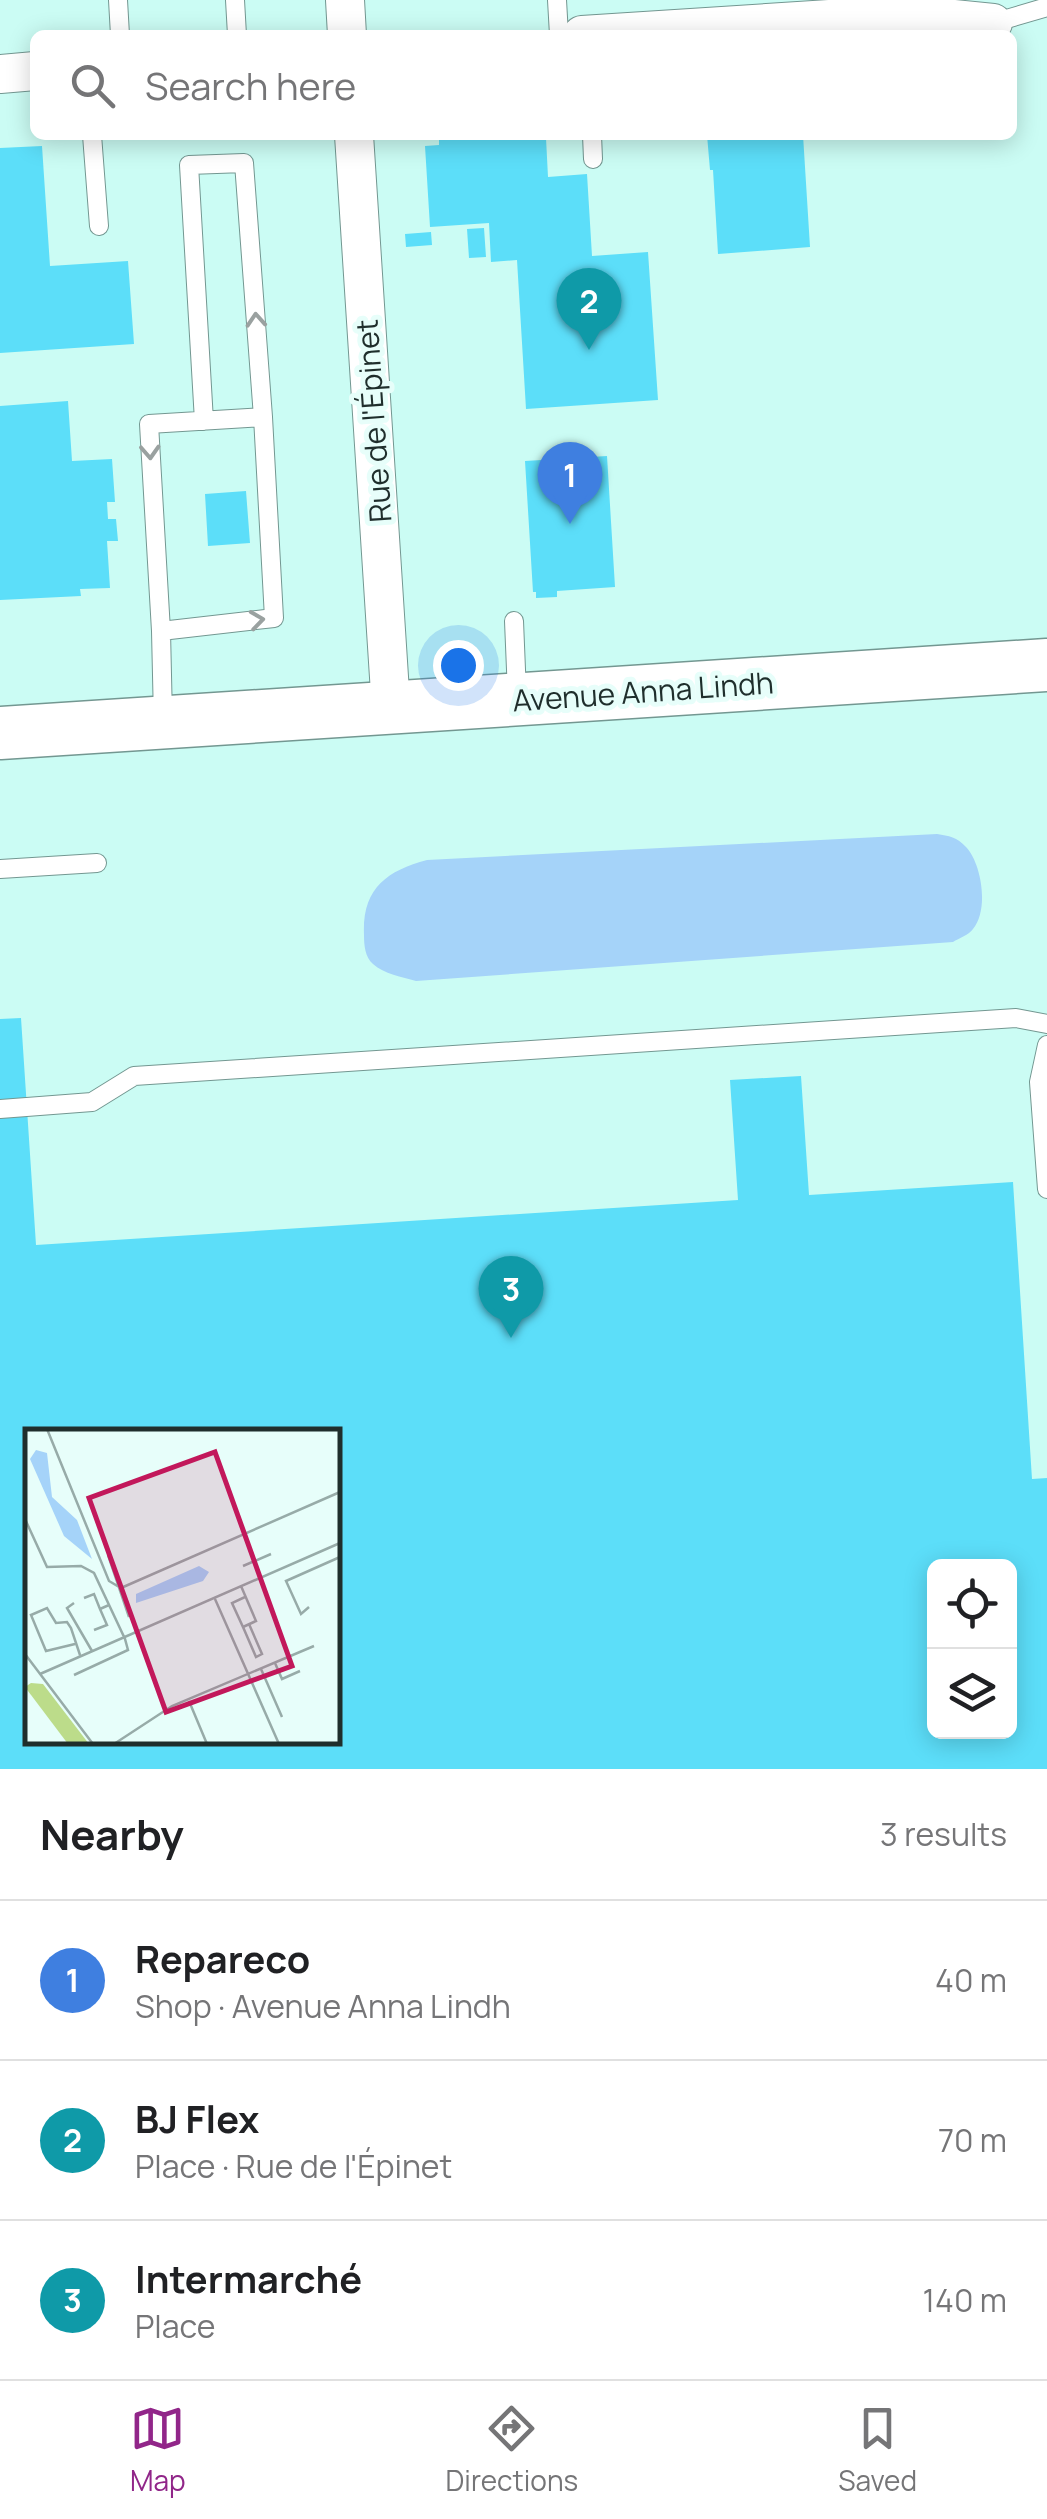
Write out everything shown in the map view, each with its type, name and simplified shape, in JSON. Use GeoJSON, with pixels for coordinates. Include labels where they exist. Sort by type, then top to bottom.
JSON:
{"type":"FeatureCollection","features":[{"type":"Feature","properties":{"kind":"main road","name":"Avenue Anna Lindh"},"geometry":{"type":"LineString","coordinates":[[0,733],[1047,666]]}},
{"type":"Feature","properties":{"kind":"street"},"geometry":{"type":"LineString","coordinates":[[345,0],[347,30]]}},
{"type":"Feature","properties":{"kind":"street"},"geometry":{"type":"LineString","coordinates":[[624,30],[765,12],[852,9],[993,23]]}},
{"type":"Feature","properties":{"kind":"street"},"geometry":{"type":"LineString","coordinates":[[0,74],[30,72]]}},
{"type":"Feature","properties":{"kind":"street","name":"Rue de l'Épinet"},"geometry":{"type":"LineString","coordinates":[[354,140],[391,708]]}},
{"type":"Feature","properties":{"kind":"lane"},"geometry":{"type":"LineString","coordinates":[[118,0],[120,30]]}},
{"type":"Feature","properties":{"kind":"lane"},"geometry":{"type":"LineString","coordinates":[[235,0],[237,30]]}},
{"type":"Feature","properties":{"kind":"lane"},"geometry":{"type":"LineString","coordinates":[[557,0],[559,30]]}},
{"type":"Feature","properties":{"kind":"lane"},"geometry":{"type":"LineString","coordinates":[[993,23],[1047,8]]}},
{"type":"Feature","properties":{"kind":"lane"},"geometry":{"type":"LineString","coordinates":[[92,140],[99,226]]}},
{"type":"Feature","properties":{"kind":"lane"},"geometry":{"type":"LineString","coordinates":[[592,140],[593,159]]}},
{"type":"Feature","properties":{"kind":"lane"},"geometry":{"type":"LineString","coordinates":[[161,631],[274,618],[244,163],[189,165],[204,421]]}},
{"type":"Feature","properties":{"kind":"lane"},"geometry":{"type":"LineString","coordinates":[[164,722],[148,424],[262,417]]}},
{"type":"Feature","properties":{"kind":"lane"},"geometry":{"type":"LineString","coordinates":[[514,621],[517,699]]}},
{"type":"Feature","properties":{"kind":"lane"},"geometry":{"type":"LineString","coordinates":[[0,869],[96,863]]}},
{"type":"Feature","properties":{"kind":"lane"},"geometry":{"type":"LineString","coordinates":[[0,1109],[92,1102],[134,1076],[1016,1018],[1047,1024]]}},
{"type":"Feature","properties":{"kind":"lane"},"geometry":{"type":"LineString","coordinates":[[1047,1045],[1039,1082],[1047,1188]]}},
{"type":"Feature","properties":{"kind":"shaded area"},"geometry":{"type":"Polygon","coordinates":[[[0,0],[1047,0],[1047,1769],[0,1769],[0,0]]]}},
{"type":"Feature","properties":{"kind":"water"},"geometry":{"type":"Polygon","coordinates":[[[937,834],[956,839],[966,847],[982,887],[978,921],[969,933],[953,942],[416,981],[377,967],[366,951],[364,919],[372,894],[389,876],[427,860],[937,834]]]}},
{"type":"Feature","properties":{"kind":"building"},"geometry":{"type":"Polygon","coordinates":[[[439,140],[546,140],[548,177],[587,174],[592,256],[648,252],[658,400],[526,409],[517,260],[491,262],[489,223],[430,227],[425,146],[439,145],[439,140]]]}},
{"type":"Feature","properties":{"kind":"building"},"geometry":{"type":"Polygon","coordinates":[[[707,140],[803,140],[810,247],[718,254],[707,140]]]}},
{"type":"Feature","properties":{"kind":"building"},"geometry":{"type":"Polygon","coordinates":[[[42,146],[50,266],[128,261],[134,344],[0,353],[0,148],[42,146]]]}},
{"type":"Feature","properties":{"kind":"building"},"geometry":{"type":"Polygon","coordinates":[[[484,228],[486,257],[469,258],[467,229],[484,228]]]}},
{"type":"Feature","properties":{"kind":"building"},"geometry":{"type":"Polygon","coordinates":[[[431,232],[432,245],[406,247],[405,234],[431,232]]]}},
{"type":"Feature","properties":{"kind":"building"},"geometry":{"type":"Polygon","coordinates":[[[68,401],[72,461],[112,459],[115,502],[107,502],[108,519],[116,519],[118,541],[107,541],[110,588],[80,589],[81,596],[0,600],[0,406],[68,401]]]}},
{"type":"Feature","properties":{"kind":"building"},"geometry":{"type":"Polygon","coordinates":[[[607,456],[615,587],[557,591],[557,597],[536,598],[525,461],[607,456]]]}},
{"type":"Feature","properties":{"kind":"building"},"geometry":{"type":"Polygon","coordinates":[[[246,491],[250,543],[208,546],[205,494],[246,491]]]}},
{"type":"Feature","properties":{"kind":"building"},"geometry":{"type":"Polygon","coordinates":[[[21,1018],[36,1245],[738,1200],[730,1080],[801,1076],[809,1195],[1013,1182],[1032,1479],[1047,1478],[1047,1769],[0,1769],[0,1019],[21,1018]]]}},
{"type":"Feature","properties":{"kind":"place","name":"BJ Flex"},"geometry":{"type":"Point","coordinates":[589,350]}},
{"type":"Feature","properties":{"kind":"place","name":"Repareco"},"geometry":{"type":"Point","coordinates":[570,524]}},
{"type":"Feature","properties":{"kind":"place","name":"Intermarché"},"geometry":{"type":"Point","coordinates":[511,1338]}}]}
